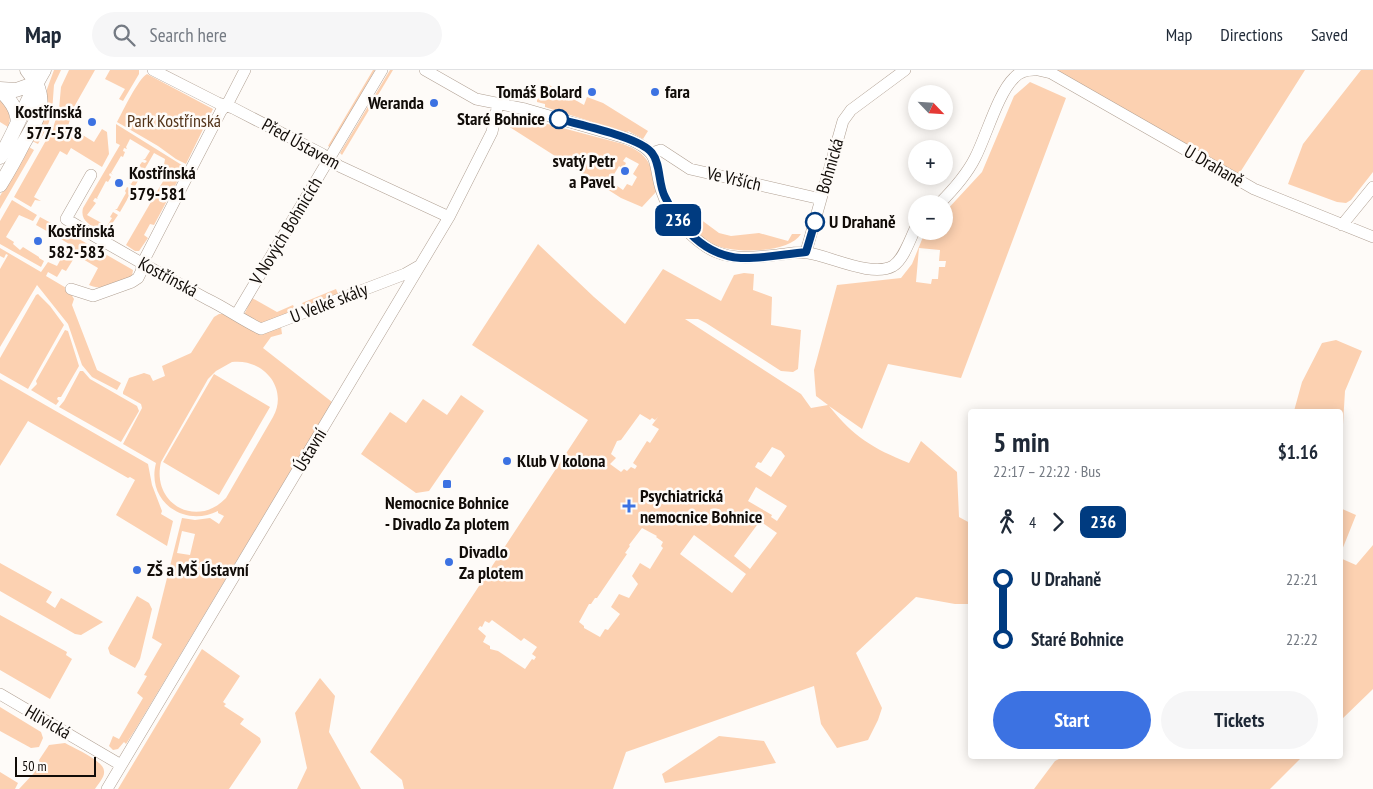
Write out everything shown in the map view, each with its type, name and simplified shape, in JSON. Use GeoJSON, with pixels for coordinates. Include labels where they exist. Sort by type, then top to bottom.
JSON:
{"type":"FeatureCollection","features":[{"type":"Feature","properties":{"kind":"street"},"geometry":{"type":"LineString","coordinates":[[0,185],[38,118],[41,101],[36,83],[27,70]]}},
{"type":"Feature","properties":{"kind":"street"},"geometry":{"type":"LineString","coordinates":[[0,157],[18,124],[29,96],[44,70]]}},
{"type":"Feature","properties":{"kind":"street","name":"Před Ústavem"},"geometry":{"type":"LineString","coordinates":[[153,70],[322,154],[339,166],[449,217]]}},
{"type":"Feature","properties":{"kind":"street"},"geometry":{"type":"LineString","coordinates":[[71,288],[93,296],[138,278],[142,264],[221,111],[245,70]]}},
{"type":"Feature","properties":{"kind":"street","name":"V Nových Bohnicích"},"geometry":{"type":"LineString","coordinates":[[236,315],[382,70]]}},
{"type":"Feature","properties":{"kind":"street"},"geometry":{"type":"LineString","coordinates":[[425,70],[476,99],[525,109],[628,139],[641,145],[652,153],[658,168],[662,192],[671,211],[685,230],[703,245],[722,255],[741,258],[806,252],[868,269],[880,270],[892,266],[901,258],[910,240]]}},
{"type":"Feature","properties":{"kind":"street","name":"Bohnická"},"geometry":{"type":"LineString","coordinates":[[806,252],[843,121],[851,110],[906,70]]}},
{"type":"Feature","properties":{"kind":"street"},"geometry":{"type":"LineString","coordinates":[[949,195],[971,165],[1006,87],[1014,77],[1026,70],[1034,70]]}},
{"type":"Feature","properties":{"kind":"street","name":"U Drahaně"},"geometry":{"type":"LineString","coordinates":[[1038,70],[1050,73],[1254,188],[1373,237]]}},
{"type":"Feature","properties":{"kind":"street"},"geometry":{"type":"LineString","coordinates":[[0,89],[16,90],[36,83]]}},
{"type":"Feature","properties":{"kind":"street"},"geometry":{"type":"LineString","coordinates":[[0,89],[16,108],[18,124]]}},
{"type":"Feature","properties":{"kind":"street","name":"Ústavní"},"geometry":{"type":"LineString","coordinates":[[107,789],[449,217],[490,135],[498,104]]}},
{"type":"Feature","properties":{"kind":"street","name":"Ve Vrších"},"geometry":{"type":"LineString","coordinates":[[652,153],[661,150],[690,169],[821,199]]}},
{"type":"Feature","properties":{"kind":"street","name":"Kostřínská"},"geometry":{"type":"LineString","coordinates":[[91,175],[66,219],[142,264],[236,315]]}},
{"type":"Feature","properties":{"kind":"street"},"geometry":{"type":"LineString","coordinates":[[1342,225],[1373,187]]}},
{"type":"Feature","properties":{"kind":"street","name":"U Velké skály"},"geometry":{"type":"LineString","coordinates":[[236,315],[261,329],[405,274],[422,263]]}},
{"type":"Feature","properties":{"kind":"street","name":"Hlivická"},"geometry":{"type":"LineString","coordinates":[[0,694],[121,765]]}},
{"type":"Feature","properties":{"kind":"green space"},"geometry":{"type":"Polygon","coordinates":[[[54,70],[61,70],[54,85],[52,112],[48,125],[38,144],[32,141],[45,116],[47,89],[54,70]]]}},
{"type":"Feature","properties":{"kind":"green space"},"geometry":{"type":"Polygon","coordinates":[[[69,70],[95,70],[74,107],[68,126],[94,142],[102,129],[107,132],[109,154],[102,167],[71,148],[67,155],[60,151],[34,197],[41,201],[35,200],[31,207],[14,197],[53,128],[59,109],[61,87],[69,70]]]}},
{"type":"Feature","properties":{"kind":"green space"},"geometry":{"type":"Polygon","coordinates":[[[110,70],[139,70],[139,74],[123,101],[119,99],[125,89],[105,79],[110,70]]]}},
{"type":"Feature","properties":{"kind":"green space"},"geometry":{"type":"Polygon","coordinates":[[[373,70],[375,70],[330,147],[328,146],[373,70]]]}},
{"type":"Feature","properties":{"kind":"green space"},"geometry":{"type":"Polygon","coordinates":[[[390,70],[393,70],[342,155],[340,153],[390,70]]]}},
{"type":"Feature","properties":{"kind":"green space"},"geometry":{"type":"Polygon","coordinates":[[[1055,70],[1305,70],[1239,174],[1055,70]]]}},
{"type":"Feature","properties":{"kind":"green space"},"geometry":{"type":"Polygon","coordinates":[[[1361,70],[1373,70],[1373,172],[1351,200],[1346,203],[1337,202],[1288,184],[1303,144],[1361,70]]]}},
{"type":"Feature","properties":{"kind":"green space","name":"Park Kostřínská"},"geometry":{"type":"Polygon","coordinates":[[[147,74],[213,109],[186,164],[117,122],[135,88],[147,74]]]}},
{"type":"Feature","properties":{"kind":"green space"},"geometry":{"type":"Polygon","coordinates":[[[1030,82],[1066,98],[961,378],[888,364],[862,429],[829,406],[864,441],[909,463],[921,441],[957,472],[959,517],[968,522],[968,604],[955,604],[916,597],[856,653],[882,708],[868,740],[837,748],[821,724],[814,686],[626,752],[613,789],[404,789],[402,780],[370,752],[588,420],[472,345],[538,244],[625,324],[663,269],[721,301],[734,275],[754,274],[753,290],[772,297],[771,325],[801,330],[798,369],[793,372],[781,371],[706,323],[698,319],[685,319],[801,394],[811,408],[828,405],[816,396],[814,370],[837,285],[901,278],[912,264],[922,240],[953,240],[953,203],[982,172],[1014,96],[1030,82]],[[919,248],[916,282],[931,284],[932,279],[938,279],[939,267],[945,267],[946,261],[939,261],[940,250],[919,248]],[[640,414],[621,440],[617,441],[611,454],[616,458],[610,464],[621,472],[624,469],[627,471],[631,467],[635,469],[637,466],[633,463],[647,441],[650,443],[659,429],[652,425],[658,417],[655,420],[652,418],[650,420],[640,414]],[[772,447],[761,463],[758,462],[755,467],[771,477],[785,456],[781,451],[772,447]],[[756,487],[748,501],[772,515],[771,517],[777,521],[787,506],[756,487]],[[760,521],[734,556],[750,569],[777,533],[760,521]],[[642,528],[629,545],[625,553],[627,554],[597,598],[589,604],[579,622],[584,628],[600,637],[620,614],[611,607],[619,594],[629,598],[638,584],[632,576],[640,563],[650,569],[663,548],[661,546],[663,542],[657,536],[642,528]],[[694,535],[680,554],[732,593],[746,574],[694,535]],[[492,620],[489,623],[485,621],[482,627],[480,626],[478,629],[486,636],[483,642],[490,646],[490,649],[498,651],[525,669],[532,659],[534,660],[536,657],[532,654],[537,647],[524,638],[521,641],[492,620]]]}},
{"type":"Feature","properties":{"kind":"green space"},"geometry":{"type":"Polygon","coordinates":[[[549,85],[584,105],[587,97],[603,103],[648,131],[643,139],[628,131],[627,133],[545,107],[545,104],[537,102],[537,100],[549,85]]]}},
{"type":"Feature","properties":{"kind":"green space"},"geometry":{"type":"Polygon","coordinates":[[[0,96],[10,114],[8,127],[0,122],[0,96]]]}},
{"type":"Feature","properties":{"kind":"green space"},"geometry":{"type":"Polygon","coordinates":[[[521,117],[632,148],[639,152],[648,162],[656,192],[642,207],[621,198],[508,126],[521,117]],[[626,157],[623,161],[626,163],[623,169],[619,166],[610,181],[623,190],[627,184],[632,186],[637,177],[633,174],[639,164],[626,157]]]}},
{"type":"Feature","properties":{"kind":"green space"},"geometry":{"type":"Polygon","coordinates":[[[116,124],[185,167],[154,225],[150,224],[144,235],[148,238],[139,251],[135,251],[126,245],[169,171],[164,165],[165,159],[154,153],[120,212],[115,209],[117,209],[126,193],[127,187],[132,189],[133,186],[129,183],[131,184],[142,162],[145,163],[147,161],[143,159],[145,159],[150,151],[130,139],[126,147],[127,149],[124,148],[123,157],[121,156],[111,173],[113,175],[110,173],[111,177],[108,182],[106,181],[98,199],[95,198],[93,201],[96,203],[87,215],[107,226],[113,212],[118,215],[105,234],[107,231],[100,227],[98,230],[91,226],[84,219],[82,212],[120,145],[116,143],[116,124]]]}},
{"type":"Feature","properties":{"kind":"green space"},"geometry":{"type":"Polygon","coordinates":[[[29,147],[34,150],[0,209],[0,196],[29,147]]]}},
{"type":"Feature","properties":{"kind":"green space"},"geometry":{"type":"Polygon","coordinates":[[[12,200],[37,215],[33,221],[19,215],[6,237],[14,242],[13,244],[20,250],[23,247],[44,261],[41,267],[0,244],[0,221],[12,200]]]}},
{"type":"Feature","properties":{"kind":"green space"},"geometry":{"type":"Polygon","coordinates":[[[688,210],[698,212],[696,216],[719,233],[731,236],[759,233],[788,241],[792,234],[801,234],[795,241],[773,249],[746,251],[721,247],[708,241],[692,227],[682,215],[688,210]]]}},
{"type":"Feature","properties":{"kind":"green space"},"geometry":{"type":"Polygon","coordinates":[[[40,217],[62,229],[59,236],[36,225],[40,217]]]}},
{"type":"Feature","properties":{"kind":"green space"},"geometry":{"type":"Polygon","coordinates":[[[65,231],[133,270],[132,276],[116,283],[105,287],[94,287],[89,285],[98,268],[76,255],[66,271],[62,269],[57,277],[48,272],[46,276],[68,289],[74,299],[72,305],[97,370],[121,383],[117,390],[92,377],[82,365],[68,324],[37,285],[0,347],[0,269],[8,255],[6,254],[4,258],[0,256],[0,248],[41,272],[48,262],[57,266],[69,244],[61,239],[65,231]]]}},
{"type":"Feature","properties":{"kind":"green space"},"geometry":{"type":"Polygon","coordinates":[[[336,289],[339,296],[304,309],[302,303],[336,289]]]}},
{"type":"Feature","properties":{"kind":"green space"},"geometry":{"type":"Polygon","coordinates":[[[38,294],[64,325],[28,389],[0,373],[0,358],[38,294]]]}},
{"type":"Feature","properties":{"kind":"green space"},"geometry":{"type":"Polygon","coordinates":[[[252,298],[277,312],[293,305],[296,312],[263,324],[244,315],[252,298]]]}},
{"type":"Feature","properties":{"kind":"green space"},"geometry":{"type":"Polygon","coordinates":[[[224,314],[256,331],[281,327],[282,334],[271,337],[263,348],[332,402],[135,730],[126,744],[124,742],[118,749],[113,750],[109,746],[113,736],[119,739],[143,698],[137,693],[147,676],[144,675],[162,644],[152,638],[182,518],[195,520],[210,518],[219,524],[224,516],[218,513],[218,511],[193,516],[181,513],[170,508],[162,499],[154,477],[156,463],[123,444],[142,408],[141,404],[123,394],[123,392],[129,378],[144,373],[150,375],[153,381],[165,376],[162,366],[191,353],[214,317],[224,314]],[[232,362],[216,371],[208,379],[161,462],[160,477],[163,490],[170,500],[179,507],[190,511],[202,511],[214,507],[226,498],[273,417],[277,406],[278,396],[275,386],[263,370],[243,362],[232,362]],[[182,531],[177,553],[190,555],[195,534],[182,531]]]}},
{"type":"Feature","properties":{"kind":"green space"},"geometry":{"type":"Polygon","coordinates":[[[65,330],[68,331],[79,366],[61,397],[58,397],[59,401],[56,405],[31,390],[37,384],[36,381],[65,330]]]}},
{"type":"Feature","properties":{"kind":"green space"},"geometry":{"type":"Polygon","coordinates":[[[1336,340],[1362,351],[1345,391],[1343,424],[1343,409],[1295,409],[1302,382],[1322,343],[1336,340]]]}},
{"type":"Feature","properties":{"kind":"green space"},"geometry":{"type":"Polygon","coordinates":[[[80,371],[83,371],[90,379],[137,406],[139,411],[121,442],[59,407],[80,371]]]}},
{"type":"Feature","properties":{"kind":"green space"},"geometry":{"type":"Polygon","coordinates":[[[214,374],[270,407],[219,495],[163,462],[214,374]]]}},
{"type":"Feature","properties":{"kind":"green space"},"geometry":{"type":"Polygon","coordinates":[[[0,379],[148,464],[152,485],[162,511],[161,514],[173,521],[167,546],[116,515],[135,480],[130,477],[128,478],[28,421],[0,466],[0,379]]]}},
{"type":"Feature","properties":{"kind":"green space"},"geometry":{"type":"Polygon","coordinates":[[[461,395],[484,411],[429,491],[416,493],[361,454],[390,412],[406,423],[423,399],[447,415],[461,395]]]}},
{"type":"Feature","properties":{"kind":"green space"},"geometry":{"type":"Polygon","coordinates":[[[1343,509],[1356,515],[1343,548],[1343,509]]]}},
{"type":"Feature","properties":{"kind":"green space"},"geometry":{"type":"Polygon","coordinates":[[[1373,545],[1373,689],[1343,718],[1343,559],[1356,565],[1373,545]]]}},
{"type":"Feature","properties":{"kind":"green space"},"geometry":{"type":"Polygon","coordinates":[[[0,563],[52,592],[46,602],[55,608],[61,598],[103,622],[81,635],[75,634],[0,591],[0,563]]]}},
{"type":"Feature","properties":{"kind":"green space"},"geometry":{"type":"Polygon","coordinates":[[[137,596],[149,603],[152,609],[140,659],[135,668],[110,654],[108,648],[137,596]]]}},
{"type":"Feature","properties":{"kind":"green space"},"geometry":{"type":"Polygon","coordinates":[[[0,615],[67,652],[66,655],[72,659],[50,699],[0,670],[0,615]]]}},
{"type":"Feature","properties":{"kind":"green space"},"geometry":{"type":"Polygon","coordinates":[[[202,649],[240,676],[223,702],[226,704],[224,706],[244,719],[240,724],[260,738],[261,742],[229,789],[118,789],[202,649]]]}},
{"type":"Feature","properties":{"kind":"green space"},"geometry":{"type":"Polygon","coordinates":[[[320,678],[335,696],[329,732],[361,789],[297,789],[307,768],[295,713],[320,678]]]}},
{"type":"Feature","properties":{"kind":"green space"},"geometry":{"type":"Polygon","coordinates":[[[0,707],[41,732],[43,738],[39,747],[31,748],[0,731],[0,707]]]}},
{"type":"Feature","properties":{"kind":"green space"},"geometry":{"type":"Polygon","coordinates":[[[719,736],[764,741],[776,763],[665,783],[662,774],[719,736]]]}},
{"type":"Feature","properties":{"kind":"green space"},"geometry":{"type":"Polygon","coordinates":[[[65,743],[94,759],[103,767],[103,776],[95,789],[19,789],[34,773],[40,764],[39,760],[49,745],[65,743]]]}},
{"type":"Feature","properties":{"kind":"green space"},"geometry":{"type":"Polygon","coordinates":[[[1059,759],[1300,759],[1270,789],[1034,789],[1055,761],[1059,759]]]}},
{"type":"Feature","properties":{"kind":"green space"},"geometry":{"type":"Polygon","coordinates":[[[0,772],[18,783],[15,789],[0,789],[0,772]]]}},
{"type":"Feature","properties":{"kind":"bus line","name":"236"},"geometry":{"type":"LineString","coordinates":[[559,119],[628,139],[652,153],[658,168],[662,192],[671,211],[685,230],[703,245],[722,255],[741,258],[806,252],[815,222]]}},
{"type":"Feature","properties":{"kind":"place","name":"Tomáš Bolard"},"geometry":{"type":"Point","coordinates":[592,92]}},
{"type":"Feature","properties":{"kind":"place","name":"fara"},"geometry":{"type":"Point","coordinates":[655,92]}},
{"type":"Feature","properties":{"kind":"place","name":"Weranda"},"geometry":{"type":"Point","coordinates":[434,103]}},
{"type":"Feature","properties":{"kind":"place","name":"Staré Bohnice"},"geometry":{"type":"Point","coordinates":[559,119]}},
{"type":"Feature","properties":{"kind":"place","name":"Kostřínská 577-578"},"geometry":{"type":"Point","coordinates":[92,122]}},
{"type":"Feature","properties":{"kind":"place","name":"svatý Petr a Pavel"},"geometry":{"type":"Point","coordinates":[625,171]}},
{"type":"Feature","properties":{"kind":"place","name":"Kostřínská 579-581"},"geometry":{"type":"Point","coordinates":[119,183]}},
{"type":"Feature","properties":{"kind":"place","name":"U Drahaně"},"geometry":{"type":"Point","coordinates":[815,222]}},
{"type":"Feature","properties":{"kind":"place","name":"Kostřínská 582-583"},"geometry":{"type":"Point","coordinates":[38,241]}},
{"type":"Feature","properties":{"kind":"place","name":"Klub V kolona"},"geometry":{"type":"Point","coordinates":[507,461]}},
{"type":"Feature","properties":{"kind":"place","name":"Nemocnice Bohnice - Divadlo Za plotem"},"geometry":{"type":"Point","coordinates":[447,484]}},
{"type":"Feature","properties":{"kind":"place","name":"Psychiatrická nemocnice Bohnice"},"geometry":{"type":"Point","coordinates":[629,506]}},
{"type":"Feature","properties":{"kind":"place","name":"Divadlo Za plotem"},"geometry":{"type":"Point","coordinates":[449,562]}},
{"type":"Feature","properties":{"kind":"place","name":"ZŠ a MŠ Ústavní"},"geometry":{"type":"Point","coordinates":[137,570]}}]}
